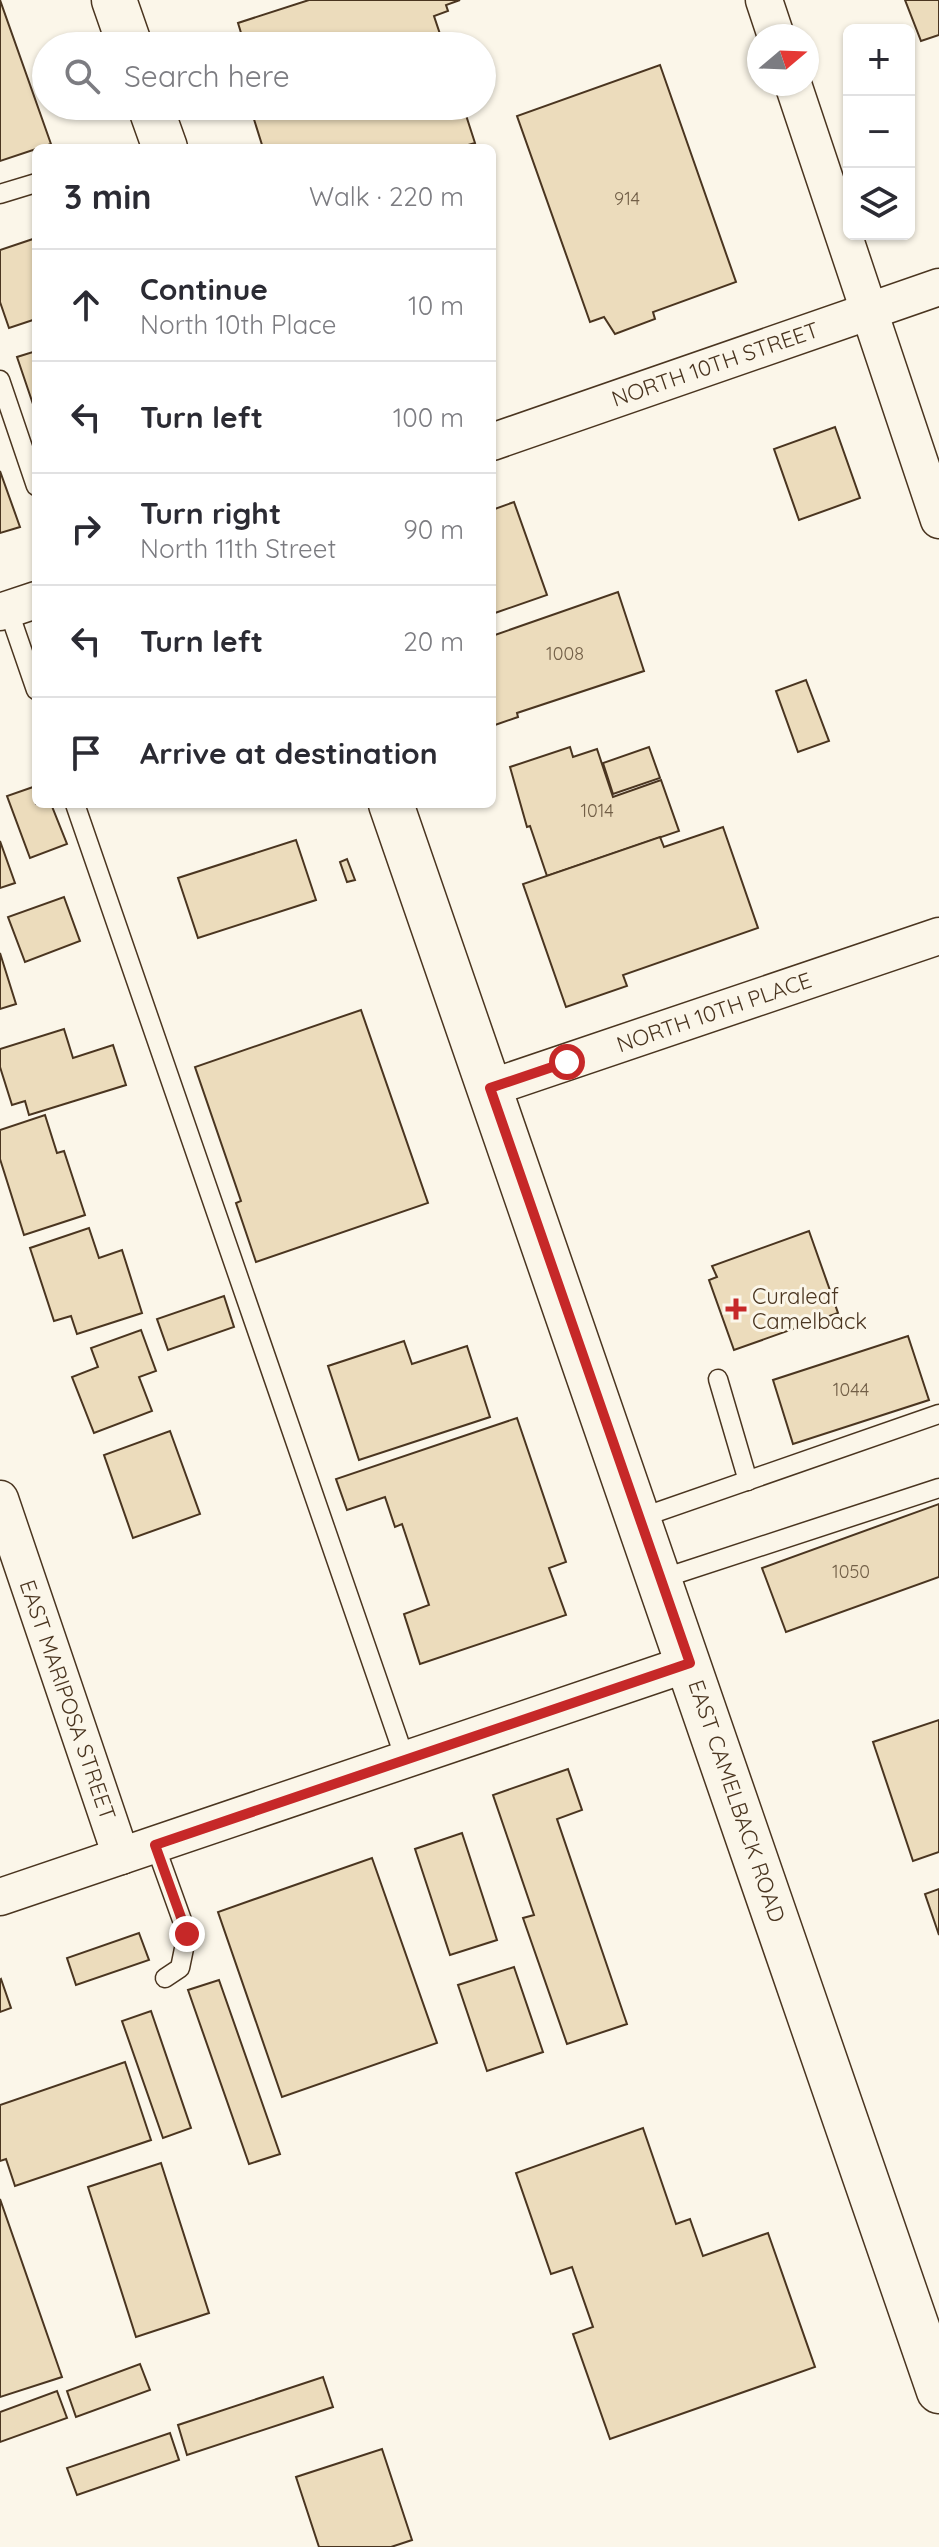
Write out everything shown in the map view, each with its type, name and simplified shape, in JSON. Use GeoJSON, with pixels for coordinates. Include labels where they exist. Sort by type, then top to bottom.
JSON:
{"type":"FeatureCollection","features":[{"type":"Feature","properties":{"kind":"main road"},"geometry":{"type":"LineString","coordinates":[[114,0],[125,32]]}},
{"type":"Feature","properties":{"kind":"main road","name":"EAST CAMELBACK ROAD"},"geometry":{"type":"LineString","coordinates":[[392,808],[939,2391]]}},
{"type":"Feature","properties":{"kind":"street"},"geometry":{"type":"LineString","coordinates":[[764,0],[772,24]]}},
{"type":"Feature","properties":{"kind":"street"},"geometry":{"type":"LineString","coordinates":[[797,96],[939,520]]}},
{"type":"Feature","properties":{"kind":"street","name":"NORTH 10TH STREET"},"geometry":{"type":"LineString","coordinates":[[496,441],[939,287]]}},
{"type":"Feature","properties":{"kind":"street","name":"NORTH 10TH PLACE"},"geometry":{"type":"LineString","coordinates":[[490,1088],[939,936]]}},
{"type":"Feature","properties":{"kind":"street","name":"EAST MARIPOSA STREET"},"geometry":{"type":"LineString","coordinates":[[0,1499],[121,1856]]}},
{"type":"Feature","properties":{"kind":"street"},"geometry":{"type":"LineString","coordinates":[[0,1897],[690,1663]]}},
{"type":"Feature","properties":{"kind":"lane"},"geometry":{"type":"LineString","coordinates":[[0,194],[32,184]]}},
{"type":"Feature","properties":{"kind":"lane"},"geometry":{"type":"LineString","coordinates":[[1,388],[32,475]]}},
{"type":"Feature","properties":{"kind":"lane"},"geometry":{"type":"LineString","coordinates":[[15,607],[32,674]]}},
{"type":"Feature","properties":{"kind":"lane"},"geometry":{"type":"LineString","coordinates":[[76,808],[405,1759]]}},
{"type":"Feature","properties":{"kind":"lane"},"geometry":{"type":"LineString","coordinates":[[718,1379],[748,1481]]}},
{"type":"Feature","properties":{"kind":"lane"},"geometry":{"type":"LineString","coordinates":[[640,1518],[939,1414]]}},
{"type":"Feature","properties":{"kind":"lane"},"geometry":{"type":"LineString","coordinates":[[661,1579],[939,1488]]}},
{"type":"Feature","properties":{"kind":"lane"},"geometry":{"type":"LineString","coordinates":[[155,1845],[187,1934],[180,1968],[165,1978]]}},
{"type":"Feature","properties":{"kind":"building"},"geometry":{"type":"Polygon","coordinates":[[[0,0],[32,90],[32,120],[42,120],[51,144],[32,144],[32,150],[0,161],[0,0]]]}},
{"type":"Feature","properties":{"kind":"building"},"geometry":{"type":"Polygon","coordinates":[[[309,0],[460,0],[446,5],[448,11],[434,16],[439,32],[241,32],[238,23],[309,0]]]}},
{"type":"Feature","properties":{"kind":"building"},"geometry":{"type":"Polygon","coordinates":[[[905,0],[939,0],[939,35],[921,41],[905,0]]]}},
{"type":"Feature","properties":{"kind":"building"},"geometry":{"type":"Polygon","coordinates":[[[660,65],[736,282],[653,312],[655,319],[615,334],[604,317],[590,322],[517,116],[660,65]]]}},
{"type":"Feature","properties":{"kind":"building"},"geometry":{"type":"Polygon","coordinates":[[[254,120],[468,120],[475,143],[472,144],[262,144],[254,120]]]}},
{"type":"Feature","properties":{"kind":"building"},"geometry":{"type":"Polygon","coordinates":[[[32,239],[32,320],[9,328],[0,302],[0,250],[32,239]]]}},
{"type":"Feature","properties":{"kind":"building"},"geometry":{"type":"Polygon","coordinates":[[[32,352],[32,401],[17,357],[32,352]]]}},
{"type":"Feature","properties":{"kind":"building"},"geometry":{"type":"Polygon","coordinates":[[[835,427],[860,498],[799,520],[774,449],[835,427]]]}},
{"type":"Feature","properties":{"kind":"building"},"geometry":{"type":"Polygon","coordinates":[[[0,471],[20,527],[0,533],[0,471]]]}},
{"type":"Feature","properties":{"kind":"building"},"geometry":{"type":"Polygon","coordinates":[[[514,502],[547,595],[496,613],[496,509],[514,502]]]}},
{"type":"Feature","properties":{"kind":"building"},"geometry":{"type":"Polygon","coordinates":[[[618,592],[644,671],[517,713],[518,717],[496,725],[496,635],[618,592]]]}},
{"type":"Feature","properties":{"kind":"building"},"geometry":{"type":"Polygon","coordinates":[[[806,680],[829,741],[798,752],[776,691],[806,680]]]}},
{"type":"Feature","properties":{"kind":"building"},"geometry":{"type":"Polygon","coordinates":[[[570,747],[573,757],[597,749],[613,797],[661,780],[679,831],[547,876],[530,826],[527,827],[510,767],[570,747]]]}},
{"type":"Feature","properties":{"kind":"building"},"geometry":{"type":"Polygon","coordinates":[[[649,747],[660,778],[613,794],[603,763],[649,747]]]}},
{"type":"Feature","properties":{"kind":"building"},"geometry":{"type":"Polygon","coordinates":[[[32,787],[32,808],[53,808],[67,844],[30,858],[7,796],[32,787]]]}},
{"type":"Feature","properties":{"kind":"building"},"geometry":{"type":"Polygon","coordinates":[[[723,827],[758,928],[623,975],[627,986],[566,1007],[523,884],[660,837],[664,847],[723,827]]]}},
{"type":"Feature","properties":{"kind":"building"},"geometry":{"type":"Polygon","coordinates":[[[296,840],[316,900],[198,938],[178,878],[296,840]]]}},
{"type":"Feature","properties":{"kind":"building"},"geometry":{"type":"Polygon","coordinates":[[[0,841],[15,883],[0,888],[0,841]]]}},
{"type":"Feature","properties":{"kind":"building"},"geometry":{"type":"Polygon","coordinates":[[[347,859],[355,880],[347,882],[340,862],[347,859]]]}},
{"type":"Feature","properties":{"kind":"building"},"geometry":{"type":"Polygon","coordinates":[[[64,897],[80,941],[25,962],[8,917],[64,897]]]}},
{"type":"Feature","properties":{"kind":"building"},"geometry":{"type":"Polygon","coordinates":[[[0,953],[16,1004],[0,1009],[0,953]]]}},
{"type":"Feature","properties":{"kind":"building"},"geometry":{"type":"Polygon","coordinates":[[[361,1010],[428,1203],[256,1262],[236,1203],[241,1201],[195,1067],[361,1010]]]}},
{"type":"Feature","properties":{"kind":"building"},"geometry":{"type":"Polygon","coordinates":[[[64,1029],[73,1058],[113,1045],[126,1085],[29,1115],[25,1101],[12,1105],[0,1067],[0,1049],[64,1029]]]}},
{"type":"Feature","properties":{"kind":"building"},"geometry":{"type":"Polygon","coordinates":[[[45,1115],[57,1153],[64,1151],[85,1215],[24,1235],[0,1159],[0,1130],[45,1115]]]}},
{"type":"Feature","properties":{"kind":"building"},"geometry":{"type":"Polygon","coordinates":[[[89,1228],[99,1258],[122,1250],[142,1313],[77,1334],[71,1316],[54,1321],[30,1248],[89,1228]]]}},
{"type":"Feature","properties":{"kind":"building"},"geometry":{"type":"Polygon","coordinates":[[[809,1231],[838,1313],[734,1350],[709,1280],[717,1277],[712,1266],[809,1231]]]}},
{"type":"Feature","properties":{"kind":"building"},"geometry":{"type":"Polygon","coordinates":[[[224,1296],[234,1327],[168,1350],[157,1319],[224,1296]]]}},
{"type":"Feature","properties":{"kind":"building"},"geometry":{"type":"Polygon","coordinates":[[[141,1330],[156,1371],[139,1377],[152,1411],[94,1433],[72,1377],[98,1367],[91,1348],[141,1330]]]}},
{"type":"Feature","properties":{"kind":"building"},"geometry":{"type":"Polygon","coordinates":[[[908,1336],[929,1400],[793,1444],[773,1380],[908,1336]]]}},
{"type":"Feature","properties":{"kind":"building"},"geometry":{"type":"Polygon","coordinates":[[[404,1341],[412,1364],[467,1346],[490,1417],[359,1460],[328,1366],[404,1341]]]}},
{"type":"Feature","properties":{"kind":"building"},"geometry":{"type":"Polygon","coordinates":[[[517,1418],[566,1562],[549,1568],[566,1615],[420,1664],[404,1614],[429,1605],[402,1524],[395,1527],[385,1497],[347,1510],[336,1479],[517,1418]]]}},
{"type":"Feature","properties":{"kind":"building"},"geometry":{"type":"Polygon","coordinates":[[[170,1431],[200,1514],[133,1538],[104,1455],[170,1431]]]}},
{"type":"Feature","properties":{"kind":"building"},"geometry":{"type":"Polygon","coordinates":[[[939,1504],[939,1577],[786,1632],[762,1568],[939,1504]]]}},
{"type":"Feature","properties":{"kind":"building"},"geometry":{"type":"Polygon","coordinates":[[[939,1720],[939,1852],[913,1861],[873,1742],[939,1720]]]}},
{"type":"Feature","properties":{"kind":"building"},"geometry":{"type":"Polygon","coordinates":[[[568,1769],[582,1810],[557,1819],[627,2024],[567,2044],[523,1918],[534,1915],[493,1795],[568,1769]]]}},
{"type":"Feature","properties":{"kind":"building"},"geometry":{"type":"Polygon","coordinates":[[[462,1833],[497,1940],[450,1955],[415,1849],[462,1833]]]}},
{"type":"Feature","properties":{"kind":"building"},"geometry":{"type":"Polygon","coordinates":[[[372,1858],[437,2043],[282,2097],[218,1912],[372,1858]]]}},
{"type":"Feature","properties":{"kind":"building"},"geometry":{"type":"Polygon","coordinates":[[[939,1889],[939,1935],[925,1894],[939,1889]]]}},
{"type":"Feature","properties":{"kind":"building"},"geometry":{"type":"Polygon","coordinates":[[[139,1933],[149,1960],[76,1985],[67,1958],[139,1933]]]}},
{"type":"Feature","properties":{"kind":"building"},"geometry":{"type":"Polygon","coordinates":[[[514,1967],[543,2052],[487,2071],[458,1985],[514,1967]]]}},
{"type":"Feature","properties":{"kind":"building"},"geometry":{"type":"Polygon","coordinates":[[[0,1980],[11,2008],[0,2012],[0,1980]]]}},
{"type":"Feature","properties":{"kind":"building"},"geometry":{"type":"Polygon","coordinates":[[[219,1980],[280,2154],[249,2164],[188,1990],[219,1980]]]}},
{"type":"Feature","properties":{"kind":"building"},"geometry":{"type":"Polygon","coordinates":[[[151,2011],[191,2128],[163,2138],[122,2021],[151,2011]]]}},
{"type":"Feature","properties":{"kind":"building"},"geometry":{"type":"Polygon","coordinates":[[[125,2062],[151,2140],[15,2186],[6,2159],[0,2161],[0,2105],[125,2062]]]}},
{"type":"Feature","properties":{"kind":"building"},"geometry":{"type":"Polygon","coordinates":[[[643,2128],[676,2224],[690,2219],[703,2256],[768,2233],[815,2367],[610,2439],[573,2334],[593,2327],[572,2267],[551,2274],[516,2173],[643,2128]]]}},
{"type":"Feature","properties":{"kind":"building"},"geometry":{"type":"Polygon","coordinates":[[[161,2163],[209,2313],[136,2337],[88,2187],[161,2163]]]}},
{"type":"Feature","properties":{"kind":"building"},"geometry":{"type":"Polygon","coordinates":[[[0,2199],[62,2377],[0,2397],[0,2199]]]}},
{"type":"Feature","properties":{"kind":"building"},"geometry":{"type":"Polygon","coordinates":[[[140,2364],[150,2390],[76,2417],[67,2391],[140,2364]]]}},
{"type":"Feature","properties":{"kind":"building"},"geometry":{"type":"Polygon","coordinates":[[[323,2377],[333,2407],[187,2455],[178,2425],[323,2377]]]}},
{"type":"Feature","properties":{"kind":"building"},"geometry":{"type":"Polygon","coordinates":[[[57,2391],[67,2418],[0,2442],[0,2412],[57,2391]]]}},
{"type":"Feature","properties":{"kind":"building"},"geometry":{"type":"Polygon","coordinates":[[[170,2433],[179,2460],[77,2495],[67,2468],[170,2433]]]}},
{"type":"Feature","properties":{"kind":"building"},"geometry":{"type":"Polygon","coordinates":[[[382,2449],[412,2540],[391,2547],[319,2547],[296,2477],[382,2449]]]}},
{"type":"Feature","properties":{"kind":"place","name":"Curaleaf Camelback"},"geometry":{"type":"Point","coordinates":[736,1309]}},
{"type":"Feature","properties":{"kind":"route"},"geometry":{"type":"LineString","coordinates":[[187,1934],[155,1845],[690,1663],[490,1088],[567,1062]]}}]}
